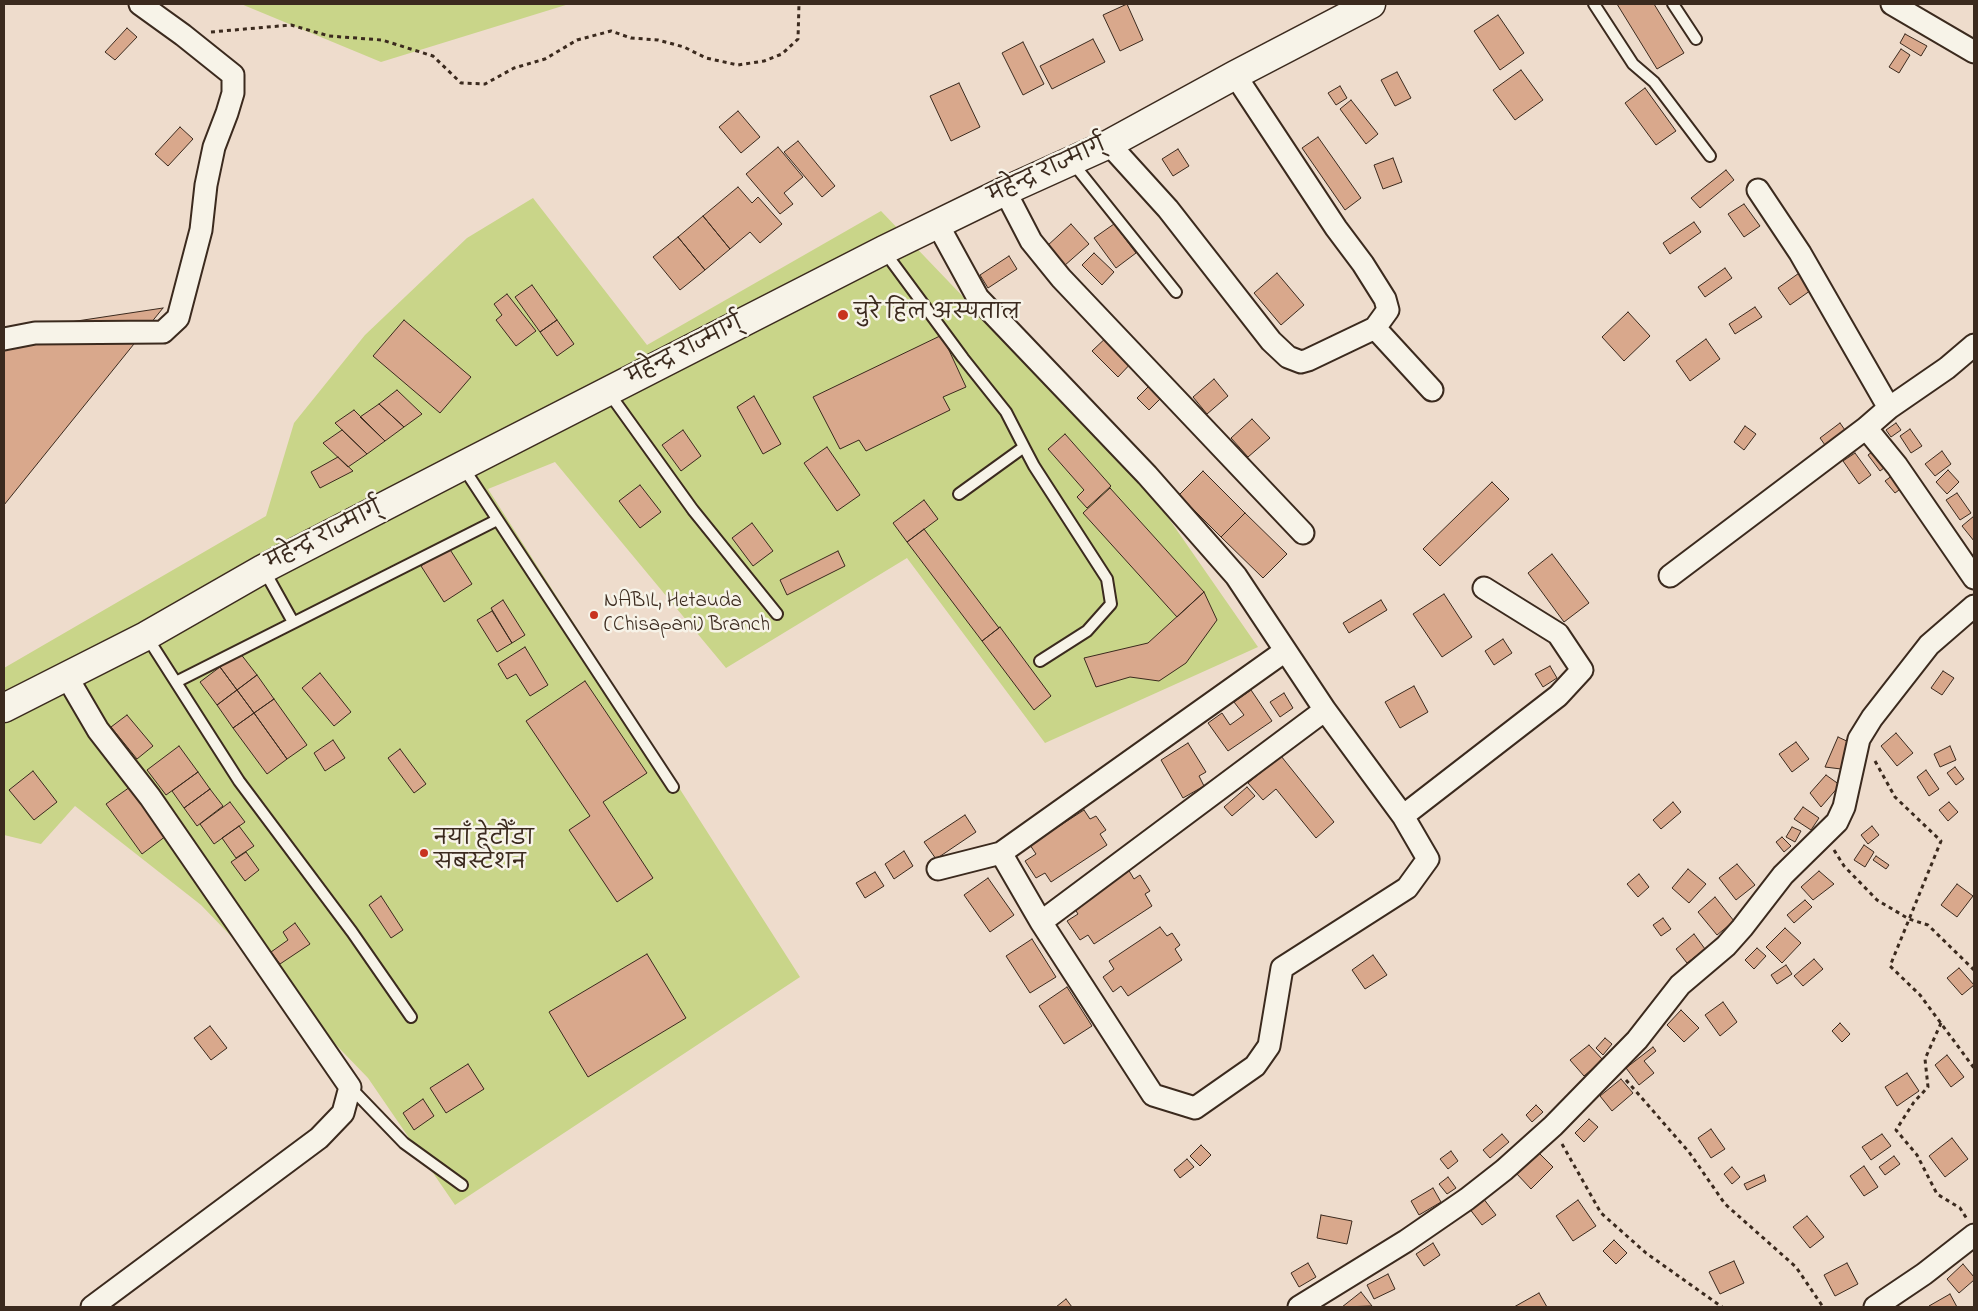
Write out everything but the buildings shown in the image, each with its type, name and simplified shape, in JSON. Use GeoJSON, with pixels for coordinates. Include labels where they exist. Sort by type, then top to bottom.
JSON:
{"type":"FeatureCollection","features":[{"type":"Feature","properties":{"kind":"highway","name":"महेन्द्र राज्मार्ग्"},"geometry":{"type":"LineString","coordinates":[[4,708],[146,636],[264,569],[462,466],[884,250],[1005,191],[1109,144],[1371,4]]}},
{"type":"Feature","properties":{"kind":"street"},"geometry":{"type":"LineString","coordinates":[[4,339],[35,333],[163,332],[178,318],[201,230],[206,185],[214,147],[228,114],[233,93],[233,75],[184,34],[140,4]]}},
{"type":"Feature","properties":{"kind":"street"},"geometry":{"type":"LineString","coordinates":[[1892,4],[1974,52]]}},
{"type":"Feature","properties":{"kind":"street"},"geometry":{"type":"LineString","coordinates":[[1109,144],[1168,209],[1259,326],[1288,357],[1301,362],[1308,360],[1376,328],[1388,310],[1384,299],[1363,264],[1336,228],[1235,75]]}},
{"type":"Feature","properties":{"kind":"street"},"geometry":{"type":"LineString","coordinates":[[1758,190],[1800,253],[1889,408]]}},
{"type":"Feature","properties":{"kind":"street"},"geometry":{"type":"LineString","coordinates":[[1005,191],[1031,241],[1061,278],[1303,533]]}},
{"type":"Feature","properties":{"kind":"street"},"geometry":{"type":"LineString","coordinates":[[938,225],[978,298],[1148,475],[1236,576],[1325,710],[1403,816],[1428,859],[1407,888],[1282,968],[1269,1046],[1255,1066],[1195,1108],[1153,1095],[1041,922],[1001,853]]}},
{"type":"Feature","properties":{"kind":"street"},"geometry":{"type":"LineString","coordinates":[[1376,328],[1432,390]]}},
{"type":"Feature","properties":{"kind":"street"},"geometry":{"type":"LineString","coordinates":[[1670,576],[1866,428],[1889,408],[1947,368],[1974,346]]}},
{"type":"Feature","properties":{"kind":"street"},"geometry":{"type":"LineString","coordinates":[[1866,428],[1897,466],[1974,578]]}},
{"type":"Feature","properties":{"kind":"street"},"geometry":{"type":"LineString","coordinates":[[1403,816],[1558,696],[1582,670],[1558,634],[1484,588]]}},
{"type":"Feature","properties":{"kind":"street"},"geometry":{"type":"LineString","coordinates":[[1300,1307],[1406,1241],[1467,1199],[1504,1170],[1553,1126],[1637,1040],[1680,986],[1726,946],[1783,875],[1837,822],[1844,807],[1859,739],[1872,718],[1929,645],[1974,606]]}},
{"type":"Feature","properties":{"kind":"street"},"geometry":{"type":"LineString","coordinates":[[938,869],[1001,853],[1285,651]]}},
{"type":"Feature","properties":{"kind":"street"},"geometry":{"type":"LineString","coordinates":[[67,677],[98,730],[150,798],[350,1087],[343,1113],[320,1138],[92,1307]]}},
{"type":"Feature","properties":{"kind":"street"},"geometry":{"type":"LineString","coordinates":[[1041,922],[1325,710]]}},
{"type":"Feature","properties":{"kind":"street"},"geometry":{"type":"LineString","coordinates":[[1875,1307],[1924,1274],[1972,1229]]}},
{"type":"Feature","properties":{"kind":"lane"},"geometry":{"type":"LineString","coordinates":[[1594,4],[1633,64],[1654,82],[1710,156]]}},
{"type":"Feature","properties":{"kind":"lane"},"geometry":{"type":"LineString","coordinates":[[1673,4],[1696,39]]}},
{"type":"Feature","properties":{"kind":"lane"},"geometry":{"type":"LineString","coordinates":[[1072,161],[1176,292]]}},
{"type":"Feature","properties":{"kind":"lane"},"geometry":{"type":"LineString","coordinates":[[884,250],[963,358],[1006,412],[1034,466],[1107,579],[1111,604],[1087,631],[1040,661]]}},
{"type":"Feature","properties":{"kind":"lane"},"geometry":{"type":"LineString","coordinates":[[609,392],[693,510],[777,614]]}},
{"type":"Feature","properties":{"kind":"lane"},"geometry":{"type":"LineString","coordinates":[[959,494],[1024,448]]}},
{"type":"Feature","properties":{"kind":"lane"},"geometry":{"type":"LineString","coordinates":[[462,466],[673,787]]}},
{"type":"Feature","properties":{"kind":"lane"},"geometry":{"type":"LineString","coordinates":[[176,682],[497,520]]}},
{"type":"Feature","properties":{"kind":"lane"},"geometry":{"type":"LineString","coordinates":[[264,569],[293,622]]}},
{"type":"Feature","properties":{"kind":"lane"},"geometry":{"type":"LineString","coordinates":[[146,636],[239,781],[352,932],[411,1017]]}},
{"type":"Feature","properties":{"kind":"lane"},"geometry":{"type":"LineString","coordinates":[[350,1087],[404,1143],[462,1185]]}},
{"type":"Feature","properties":{"kind":"path"},"geometry":{"type":"LineString","coordinates":[[184,34],[290,25],[329,36],[382,40],[433,56],[462,83],[485,84],[514,68],[545,59],[576,40],[611,32],[631,38],[658,40],[684,47],[706,58],[738,65],[764,61],[782,54],[798,39],[799,4]]}},
{"type":"Feature","properties":{"kind":"path"},"geometry":{"type":"LineString","coordinates":[[1872,757],[1895,797],[1941,841],[1890,966],[1920,995],[1974,1068]]}},
{"type":"Feature","properties":{"kind":"path"},"geometry":{"type":"LineString","coordinates":[[1825,834],[1844,866],[1877,900],[1909,919],[1928,925],[1974,970]]}},
{"type":"Feature","properties":{"kind":"path"},"geometry":{"type":"LineString","coordinates":[[1941,1023],[1925,1059],[1928,1087],[1914,1102],[1896,1130],[1917,1155],[1938,1194],[1960,1208],[1972,1229]]}},
{"type":"Feature","properties":{"kind":"path"},"geometry":{"type":"LineString","coordinates":[[1612,1064],[1690,1152],[1725,1204],[1796,1267],[1823,1307]]}},
{"type":"Feature","properties":{"kind":"path"},"geometry":{"type":"LineString","coordinates":[[1553,1126],[1601,1213],[1646,1252],[1722,1307]]}},
{"type":"Feature","properties":{"kind":"green space"},"geometry":{"type":"Polygon","coordinates":[[[241,4],[569,4],[381,62],[241,4]]]}},
{"type":"Feature","properties":{"kind":"green space"},"geometry":{"type":"Polygon","coordinates":[[[533,198],[647,345],[881,211],[1151,493],[1258,647],[1045,743],[907,558],[726,668],[555,462],[488,489],[800,977],[455,1205],[368,1078],[201,905],[75,806],[41,844],[4,835],[4,668],[266,516],[294,423],[365,335],[467,238],[533,198]]]}},
{"type":"Feature","properties":{"kind":"place","name":"चुरे हिल अस्पताल"},"geometry":{"type":"Point","coordinates":[843,315]}},
{"type":"Feature","properties":{"kind":"place","name":"NABIL, Hetauda (Chisapani) Branch"},"geometry":{"type":"Point","coordinates":[594,615]}},
{"type":"Feature","properties":{"kind":"place","name":"नयाँ हेटौँडा सबस्टेशन"},"geometry":{"type":"Point","coordinates":[424,853]}}]}
